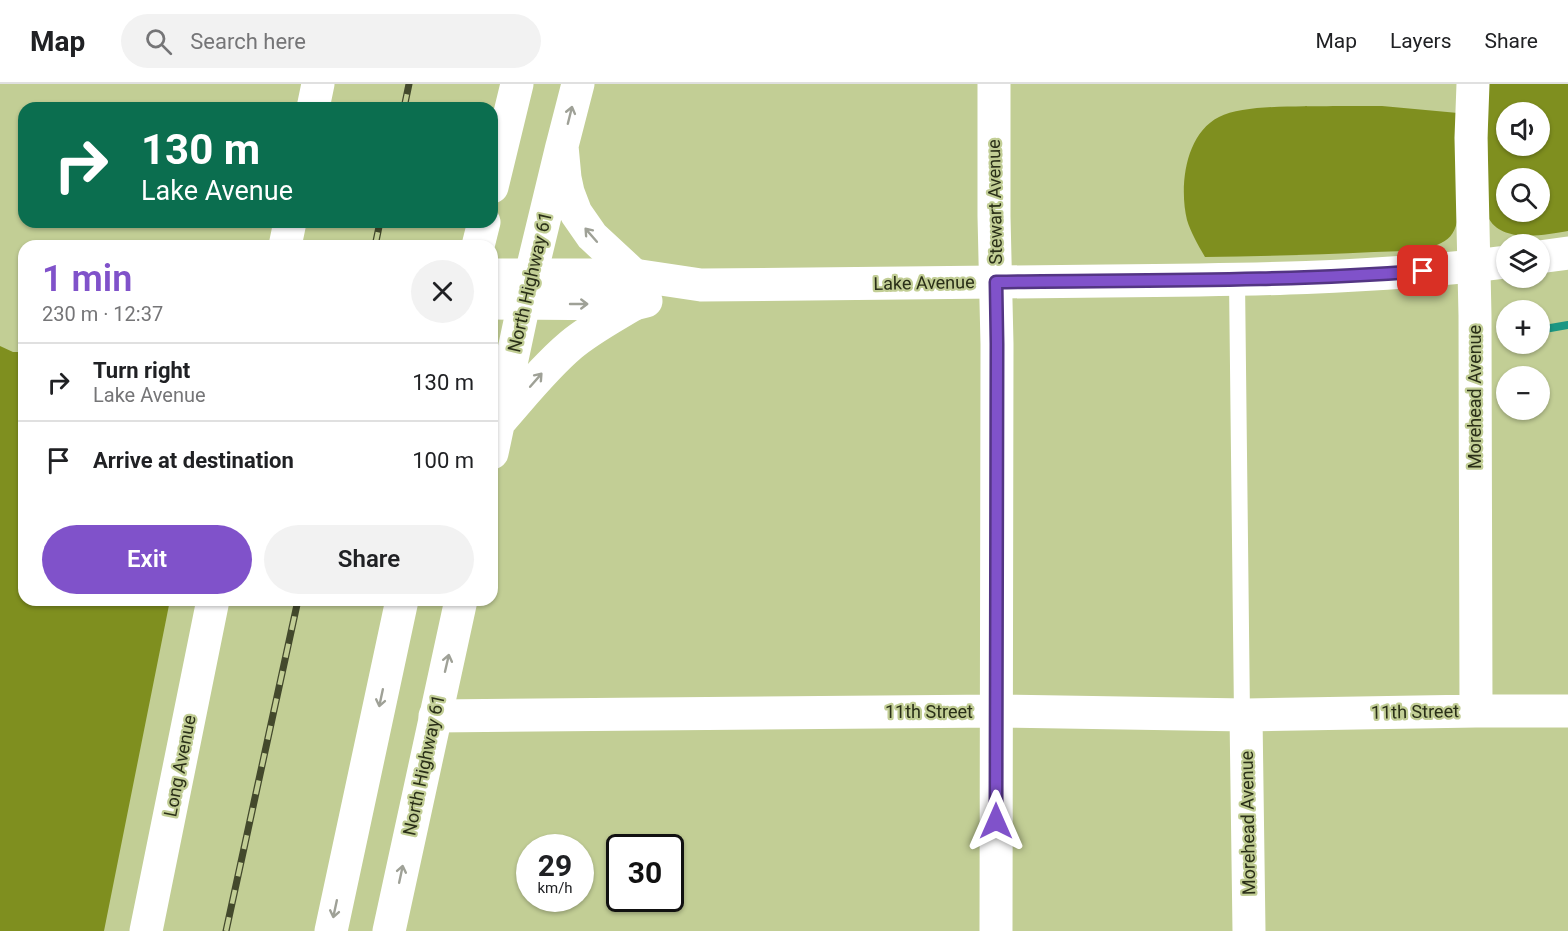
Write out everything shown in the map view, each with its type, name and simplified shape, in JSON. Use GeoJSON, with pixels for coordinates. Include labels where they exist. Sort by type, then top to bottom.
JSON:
{"type":"FeatureCollection","features":[{"type":"Feature","properties":{"kind":"street"},"geometry":{"type":"LineString","coordinates":[[314,102],[318,84]]}},
{"type":"Feature","properties":{"kind":"street"},"geometry":{"type":"LineString","coordinates":[[498,162],[517,84]]}},
{"type":"Feature","properties":{"kind":"street","name":"North Highway 61"},"geometry":{"type":"LineString","coordinates":[[498,424],[578,84]]}},
{"type":"Feature","properties":{"kind":"street","name":"Stewart Avenue"},"geometry":{"type":"LineString","coordinates":[[994,84],[997,344],[996,931]]}},
{"type":"Feature","properties":{"kind":"street","name":"Morehead Avenue"},"geometry":{"type":"LineString","coordinates":[[1473,84],[1471,138],[1475,315],[1476,711]]}},
{"type":"Feature","properties":{"kind":"street"},"geometry":{"type":"LineString","coordinates":[[498,434],[545,369],[634,290],[576,213],[565,178],[562,146]]}},
{"type":"Feature","properties":{"kind":"street"},"geometry":{"type":"LineString","coordinates":[[1550,255],[1568,253]]}},
{"type":"Feature","properties":{"kind":"street","name":"Lake Avenue"},"geometry":{"type":"LineString","coordinates":[[498,301],[528,289],[634,290],[701,285],[1237,280],[1330,277],[1496,263]]}},
{"type":"Feature","properties":{"kind":"street","name":"Lake Avenue"},"geometry":{"type":"LineString","coordinates":[[498,276],[528,289]]}},
{"type":"Feature","properties":{"kind":"street","name":"Long Avenue"},"geometry":{"type":"LineString","coordinates":[[146,931],[212,606]]}},
{"type":"Feature","properties":{"kind":"street"},"geometry":{"type":"LineString","coordinates":[[331,931],[401,606]]}},
{"type":"Feature","properties":{"kind":"street","name":"North Highway 61"},"geometry":{"type":"LineString","coordinates":[[389,931],[460,606]]}},
{"type":"Feature","properties":{"kind":"street","name":"11th Street"},"geometry":{"type":"LineString","coordinates":[[435,716],[997,711],[1244,715],[1568,711]]}},
{"type":"Feature","properties":{"kind":"street","name":"Morehead Avenue"},"geometry":{"type":"LineString","coordinates":[[1244,715],[1249,931]]}},
{"type":"Feature","properties":{"kind":"lane"},"geometry":{"type":"LineString","coordinates":[[1237,280],[1244,715]]}},
{"type":"Feature","properties":{"kind":"green space"},"geometry":{"type":"Polygon","coordinates":[[[1487,84],[1568,84],[1568,231],[1513,234],[1494,226],[1488,217],[1487,84]]]}},
{"type":"Feature","properties":{"kind":"green space"},"geometry":{"type":"Polygon","coordinates":[[[1382,106],[1458,113],[1457,222],[1448,239],[1423,249],[1406,251],[1205,257],[1187,220],[1184,192],[1187,162],[1192,148],[1208,125],[1219,117],[1244,110],[1382,106]]]}},
{"type":"Feature","properties":{"kind":"green space"},"geometry":{"type":"Polygon","coordinates":[[[0,346],[18,352],[18,606],[169,606],[104,931],[0,931],[0,346]]]}},
{"type":"Feature","properties":{"kind":"waterway"},"geometry":{"type":"LineString","coordinates":[[1550,328],[1568,325]]}},
{"type":"Feature","properties":{"kind":"railway"},"geometry":{"type":"LineString","coordinates":[[405,102],[409,84]]}},
{"type":"Feature","properties":{"kind":"railway"},"geometry":{"type":"LineString","coordinates":[[376,240],[379,228]]}},
{"type":"Feature","properties":{"kind":"railway"},"geometry":{"type":"LineString","coordinates":[[226,931],[297,606]]}},
{"type":"Feature","properties":{"kind":"route"},"geometry":{"type":"LineString","coordinates":[[996,821],[996,282],[1270,279],[1423,271]]}}]}
